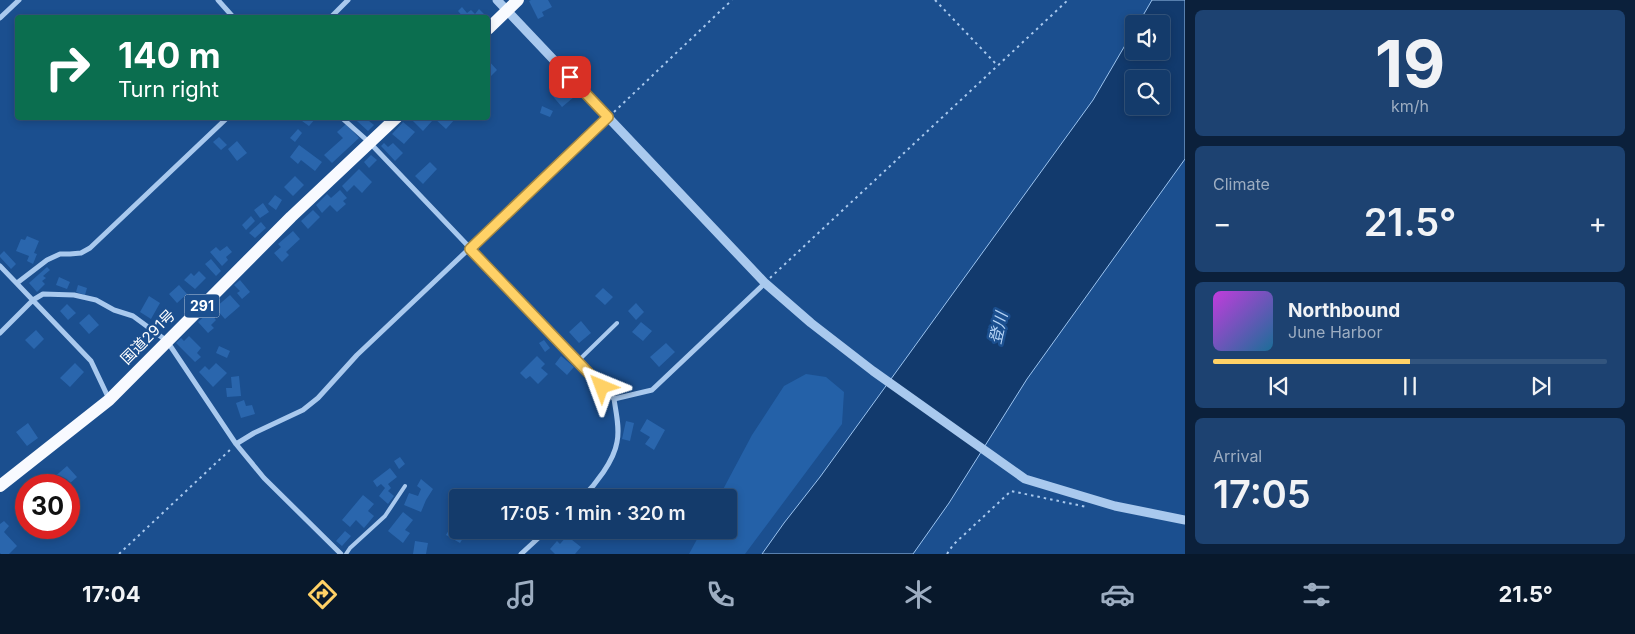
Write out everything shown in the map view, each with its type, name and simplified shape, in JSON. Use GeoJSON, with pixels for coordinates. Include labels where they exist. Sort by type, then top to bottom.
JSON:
{"type":"FeatureCollection","features":[{"type":"Feature","properties":{"kind":"highway"},"geometry":{"type":"LineString","coordinates":[[490,27],[518,0]]}},
{"type":"Feature","properties":{"kind":"highway","name":"国道291号"},"geometry":{"type":"LineString","coordinates":[[0,486],[109,400],[291,217],[394,120]]}},
{"type":"Feature","properties":{"kind":"street"},"geometry":{"type":"LineString","coordinates":[[0,18],[19,0]]}},
{"type":"Feature","properties":{"kind":"street"},"geometry":{"type":"LineString","coordinates":[[218,0],[231,15]]}},
{"type":"Feature","properties":{"kind":"street"},"geometry":{"type":"LineString","coordinates":[[333,15],[348,0]]}},
{"type":"Feature","properties":{"kind":"street"},"geometry":{"type":"LineString","coordinates":[[497,0],[765,283],[873,371],[1025,479],[1115,506],[1185,520]]}},
{"type":"Feature","properties":{"kind":"street"},"geometry":{"type":"LineString","coordinates":[[236,444],[254,433],[303,410],[318,398],[357,355],[608,117]]}},
{"type":"Feature","properties":{"kind":"street"},"geometry":{"type":"LineString","coordinates":[[17,283],[47,260],[60,254],[81,252],[90,248],[225,120]]}},
{"type":"Feature","properties":{"kind":"street"},"geometry":{"type":"LineString","coordinates":[[344,120],[370,143],[614,399],[617,419],[617,442],[611,458],[591,489]]}},
{"type":"Feature","properties":{"kind":"street"},"geometry":{"type":"LineString","coordinates":[[0,266],[91,361],[109,400]]}},
{"type":"Feature","properties":{"kind":"street"},"geometry":{"type":"LineString","coordinates":[[614,399],[652,390],[765,283]]}},
{"type":"Feature","properties":{"kind":"street"},"geometry":{"type":"LineString","coordinates":[[0,332],[33,300],[43,294],[74,295],[96,300],[114,310],[133,316],[167,341],[236,444],[264,478],[341,554]]}},
{"type":"Feature","properties":{"kind":"street"},"geometry":{"type":"LineString","coordinates":[[521,554],[537,539]]}},
{"type":"Feature","properties":{"kind":"lane"},"geometry":{"type":"LineString","coordinates":[[578,362],[617,323]]}},
{"type":"Feature","properties":{"kind":"lane"},"geometry":{"type":"LineString","coordinates":[[346,554],[350,548],[385,516],[405,486]]}},
{"type":"Feature","properties":{"kind":"path"},"geometry":{"type":"LineString","coordinates":[[608,117],[732,0]]}},
{"type":"Feature","properties":{"kind":"path"},"geometry":{"type":"LineString","coordinates":[[935,0],[997,65]]}},
{"type":"Feature","properties":{"kind":"path"},"geometry":{"type":"LineString","coordinates":[[765,283],[1068,0]]}},
{"type":"Feature","properties":{"kind":"path"},"geometry":{"type":"LineString","coordinates":[[119,554],[236,444]]}},
{"type":"Feature","properties":{"kind":"path"},"geometry":{"type":"LineString","coordinates":[[946,554],[953,545],[1011,491],[1082,507],[1091,507]]}},
{"type":"Feature","properties":{"kind":"shaded area"},"geometry":{"type":"Polygon","coordinates":[[[806,374],[826,377],[844,392],[842,424],[745,554],[689,554],[697,539],[737,539],[737,489],[723,489],[752,435],[784,386],[806,374]]]}},
{"type":"Feature","properties":{"kind":"water","name":"登川"},"geometry":{"type":"Polygon","coordinates":[[[1152,0],[1185,0],[1185,159],[1027,379],[949,503],[913,554],[762,554],[820,477],[1093,100],[1125,45],[1125,60],[1170,60],[1170,15],[1143,15],[1152,0]]]}},
{"type":"Feature","properties":{"kind":"building"},"geometry":{"type":"Polygon","coordinates":[[[548,0],[552,7],[542,12],[544,16],[538,19],[529,1],[548,0]]]}},
{"type":"Feature","properties":{"kind":"building"},"geometry":{"type":"Polygon","coordinates":[[[462,7],[467,13],[471,10],[475,14],[479,9],[485,15],[461,15],[458,11],[462,7]]]}},
{"type":"Feature","properties":{"kind":"building"},"geometry":{"type":"Polygon","coordinates":[[[490,62],[497,70],[490,77],[490,62]]]}},
{"type":"Feature","properties":{"kind":"building"},"geometry":{"type":"Polygon","coordinates":[[[561,83],[574,97],[562,107],[550,93],[561,83]]]}},
{"type":"Feature","properties":{"kind":"building"},"geometry":{"type":"Polygon","coordinates":[[[542,106],[553,111],[550,117],[540,113],[542,106]]]}},
{"type":"Feature","properties":{"kind":"building"},"geometry":{"type":"Polygon","coordinates":[[[303,120],[314,120],[309,126],[303,120]]]}},
{"type":"Feature","properties":{"kind":"building"},"geometry":{"type":"Polygon","coordinates":[[[370,120],[374,125],[368,131],[357,121],[370,120]]]}},
{"type":"Feature","properties":{"kind":"building"},"geometry":{"type":"Polygon","coordinates":[[[412,120],[432,121],[423,131],[412,120]]]}},
{"type":"Feature","properties":{"kind":"building"},"geometry":{"type":"Polygon","coordinates":[[[436,120],[454,120],[446,129],[436,120]]]}},
{"type":"Feature","properties":{"kind":"building"},"geometry":{"type":"Polygon","coordinates":[[[403,122],[415,132],[404,144],[392,134],[403,122]]]}},
{"type":"Feature","properties":{"kind":"building"},"geometry":{"type":"Polygon","coordinates":[[[346,124],[359,138],[332,163],[324,155],[343,138],[337,132],[346,124]]]}},
{"type":"Feature","properties":{"kind":"building"},"geometry":{"type":"Polygon","coordinates":[[[298,129],[302,133],[295,142],[290,138],[298,129]]]}},
{"type":"Feature","properties":{"kind":"building"},"geometry":{"type":"Polygon","coordinates":[[[219,137],[227,145],[221,150],[213,142],[219,137]]]}},
{"type":"Feature","properties":{"kind":"building"},"geometry":{"type":"Polygon","coordinates":[[[237,141],[247,153],[237,161],[228,149],[237,141]]]}},
{"type":"Feature","properties":{"kind":"building"},"geometry":{"type":"Polygon","coordinates":[[[384,143],[388,147],[393,143],[403,153],[395,161],[381,146],[384,143]]]}},
{"type":"Feature","properties":{"kind":"building"},"geometry":{"type":"Polygon","coordinates":[[[299,145],[322,162],[315,171],[301,160],[298,164],[290,157],[299,145]]]}},
{"type":"Feature","properties":{"kind":"building"},"geometry":{"type":"Polygon","coordinates":[[[371,155],[377,160],[369,168],[364,162],[371,155]]]}},
{"type":"Feature","properties":{"kind":"building"},"geometry":{"type":"Polygon","coordinates":[[[430,162],[437,169],[423,184],[415,176],[430,162]]]}},
{"type":"Feature","properties":{"kind":"building"},"geometry":{"type":"Polygon","coordinates":[[[359,169],[372,182],[362,193],[354,185],[347,192],[342,186],[359,169]]]}},
{"type":"Feature","properties":{"kind":"building"},"geometry":{"type":"Polygon","coordinates":[[[295,176],[304,185],[293,196],[284,187],[295,176]]]}},
{"type":"Feature","properties":{"kind":"building"},"geometry":{"type":"Polygon","coordinates":[[[340,190],[347,198],[343,201],[346,204],[337,212],[330,205],[322,213],[316,205],[327,194],[331,198],[340,190]]]}},
{"type":"Feature","properties":{"kind":"building"},"geometry":{"type":"Polygon","coordinates":[[[275,195],[282,200],[276,210],[268,204],[275,195]]]}},
{"type":"Feature","properties":{"kind":"building"},"geometry":{"type":"Polygon","coordinates":[[[263,203],[269,212],[260,218],[254,210],[263,203]]]}},
{"type":"Feature","properties":{"kind":"building"},"geometry":{"type":"Polygon","coordinates":[[[313,210],[320,217],[308,229],[301,221],[313,210]]]}},
{"type":"Feature","properties":{"kind":"building"},"geometry":{"type":"Polygon","coordinates":[[[251,216],[255,221],[246,230],[242,225],[251,216]]]}},
{"type":"Feature","properties":{"kind":"building"},"geometry":{"type":"Polygon","coordinates":[[[261,222],[266,228],[255,238],[249,233],[261,222]]]}},
{"type":"Feature","properties":{"kind":"building"},"geometry":{"type":"Polygon","coordinates":[[[293,231],[300,239],[286,252],[289,255],[282,262],[274,253],[281,247],[278,244],[293,231]]]}},
{"type":"Feature","properties":{"kind":"building"},"geometry":{"type":"Polygon","coordinates":[[[27,236],[39,241],[34,253],[37,254],[33,264],[27,261],[29,256],[16,251],[21,239],[25,240],[27,236]]]}},
{"type":"Feature","properties":{"kind":"building"},"geometry":{"type":"Polygon","coordinates":[[[227,246],[232,252],[226,257],[228,260],[222,266],[210,252],[216,247],[220,251],[227,246]]]}},
{"type":"Feature","properties":{"kind":"building"},"geometry":{"type":"Polygon","coordinates":[[[4,251],[16,264],[11,269],[0,257],[4,251]]]}},
{"type":"Feature","properties":{"kind":"building"},"geometry":{"type":"Polygon","coordinates":[[[211,259],[221,271],[216,276],[205,264],[211,259]]]}},
{"type":"Feature","properties":{"kind":"building"},"geometry":{"type":"Polygon","coordinates":[[[47,267],[50,270],[43,276],[46,278],[42,281],[45,284],[37,292],[29,283],[47,267]]]}},
{"type":"Feature","properties":{"kind":"building"},"geometry":{"type":"Polygon","coordinates":[[[199,271],[206,278],[195,289],[184,280],[191,273],[194,276],[199,271]]]}},
{"type":"Feature","properties":{"kind":"building"},"geometry":{"type":"Polygon","coordinates":[[[59,277],[70,282],[67,289],[56,285],[59,277]]]}},
{"type":"Feature","properties":{"kind":"building"},"geometry":{"type":"Polygon","coordinates":[[[240,280],[250,292],[242,299],[237,293],[240,291],[234,285],[240,280]]]}},
{"type":"Feature","properties":{"kind":"building"},"geometry":{"type":"Polygon","coordinates":[[[78,285],[87,288],[85,295],[76,292],[78,285]]]}},
{"type":"Feature","properties":{"kind":"building"},"geometry":{"type":"Polygon","coordinates":[[[179,285],[187,294],[177,303],[169,294],[179,285]]]}},
{"type":"Feature","properties":{"kind":"building"},"geometry":{"type":"Polygon","coordinates":[[[603,288],[613,297],[605,305],[595,296],[603,288]]]}},
{"type":"Feature","properties":{"kind":"building"},"geometry":{"type":"Polygon","coordinates":[[[230,295],[240,306],[225,319],[215,308],[230,295]]]}},
{"type":"Feature","properties":{"kind":"building"},"geometry":{"type":"Polygon","coordinates":[[[149,296],[160,303],[151,319],[140,312],[149,296]]]}},
{"type":"Feature","properties":{"kind":"building"},"geometry":{"type":"Polygon","coordinates":[[[636,303],[644,312],[636,320],[628,311],[636,303]]]}},
{"type":"Feature","properties":{"kind":"building"},"geometry":{"type":"Polygon","coordinates":[[[67,304],[76,313],[68,320],[60,311],[67,304]]]}},
{"type":"Feature","properties":{"kind":"building"},"geometry":{"type":"Polygon","coordinates":[[[209,312],[216,320],[211,325],[214,328],[208,333],[198,322],[209,312]]]}},
{"type":"Feature","properties":{"kind":"building"},"geometry":{"type":"Polygon","coordinates":[[[89,314],[99,325],[89,334],[79,323],[89,314]]]}},
{"type":"Feature","properties":{"kind":"building"},"geometry":{"type":"Polygon","coordinates":[[[581,321],[591,333],[579,343],[569,332],[581,321]]]}},
{"type":"Feature","properties":{"kind":"building"},"geometry":{"type":"Polygon","coordinates":[[[641,322],[652,331],[643,341],[632,332],[641,322]]]}},
{"type":"Feature","properties":{"kind":"building"},"geometry":{"type":"Polygon","coordinates":[[[36,330],[44,339],[34,349],[25,340],[36,330]]]}},
{"type":"Feature","properties":{"kind":"building"},"geometry":{"type":"Polygon","coordinates":[[[189,336],[201,348],[197,353],[201,357],[195,362],[176,343],[181,338],[184,341],[189,336]]]}},
{"type":"Feature","properties":{"kind":"building"},"geometry":{"type":"Polygon","coordinates":[[[544,340],[550,348],[545,352],[539,343],[544,340]]]}},
{"type":"Feature","properties":{"kind":"building"},"geometry":{"type":"Polygon","coordinates":[[[666,343],[675,352],[659,367],[650,357],[666,343]]]}},
{"type":"Feature","properties":{"kind":"building"},"geometry":{"type":"Polygon","coordinates":[[[219,346],[230,351],[227,358],[216,353],[219,346]]]}},
{"type":"Feature","properties":{"kind":"building"},"geometry":{"type":"Polygon","coordinates":[[[537,356],[545,364],[541,368],[548,374],[538,384],[530,376],[526,379],[520,373],[537,356]]]}},
{"type":"Feature","properties":{"kind":"building"},"geometry":{"type":"Polygon","coordinates":[[[561,356],[574,367],[567,375],[555,364],[561,356]]]}},
{"type":"Feature","properties":{"kind":"building"},"geometry":{"type":"Polygon","coordinates":[[[75,363],[84,372],[70,387],[60,378],[75,363]]]}},
{"type":"Feature","properties":{"kind":"building"},"geometry":{"type":"Polygon","coordinates":[[[216,363],[227,373],[213,387],[199,372],[205,366],[209,370],[216,363]]]}},
{"type":"Feature","properties":{"kind":"building"},"geometry":{"type":"Polygon","coordinates":[[[239,376],[241,396],[227,397],[226,388],[232,388],[231,377],[239,376]]]}},
{"type":"Feature","properties":{"kind":"building"},"geometry":{"type":"Polygon","coordinates":[[[244,400],[246,406],[252,405],[255,414],[241,418],[236,403],[244,400]]]}},
{"type":"Feature","properties":{"kind":"building"},"geometry":{"type":"Polygon","coordinates":[[[647,419],[665,430],[654,450],[645,444],[650,437],[640,431],[647,419]]]}},
{"type":"Feature","properties":{"kind":"building"},"geometry":{"type":"Polygon","coordinates":[[[626,421],[634,423],[630,441],[622,439],[626,421]]]}},
{"type":"Feature","properties":{"kind":"building"},"geometry":{"type":"Polygon","coordinates":[[[28,423],[38,438],[27,446],[16,432],[28,423]]]}},
{"type":"Feature","properties":{"kind":"building"},"geometry":{"type":"Polygon","coordinates":[[[400,457],[405,464],[399,469],[394,461],[400,457]]]}},
{"type":"Feature","properties":{"kind":"building"},"geometry":{"type":"Polygon","coordinates":[[[67,466],[74,474],[58,474],[67,466]]]}},
{"type":"Feature","properties":{"kind":"building"},"geometry":{"type":"Polygon","coordinates":[[[390,468],[397,477],[388,484],[391,488],[388,491],[394,496],[388,504],[379,496],[385,488],[381,484],[377,487],[373,481],[390,468]]]}},
{"type":"Feature","properties":{"kind":"building"},"geometry":{"type":"Polygon","coordinates":[[[421,479],[433,489],[421,512],[404,505],[409,493],[418,496],[421,489],[417,486],[421,479]]]}},
{"type":"Feature","properties":{"kind":"building"},"geometry":{"type":"Polygon","coordinates":[[[363,495],[374,504],[368,511],[374,516],[364,528],[356,520],[350,527],[342,520],[363,495]]]}},
{"type":"Feature","properties":{"kind":"building"},"geometry":{"type":"Polygon","coordinates":[[[403,512],[413,520],[405,530],[410,533],[403,543],[388,531],[403,512]]]}},
{"type":"Feature","properties":{"kind":"building"},"geometry":{"type":"Polygon","coordinates":[[[4,521],[9,526],[4,532],[17,546],[9,554],[0,553],[0,524],[4,521]]]}},
{"type":"Feature","properties":{"kind":"building"},"geometry":{"type":"Polygon","coordinates":[[[345,531],[351,536],[342,546],[336,541],[345,531]]]}},
{"type":"Feature","properties":{"kind":"building"},"geometry":{"type":"Polygon","coordinates":[[[453,539],[462,539],[460,543],[453,539]]]}},
{"type":"Feature","properties":{"kind":"building"},"geometry":{"type":"Polygon","coordinates":[[[564,539],[571,539],[581,547],[575,554],[555,554],[550,549],[557,541],[560,544],[564,539]]]}},
{"type":"Feature","properties":{"kind":"building"},"geometry":{"type":"Polygon","coordinates":[[[415,541],[428,543],[426,554],[413,554],[415,541]]]}},
{"type":"Feature","properties":{"kind":"route"},"geometry":{"type":"LineString","coordinates":[[570,77],[608,117],[470,249],[602,387]]}}]}
